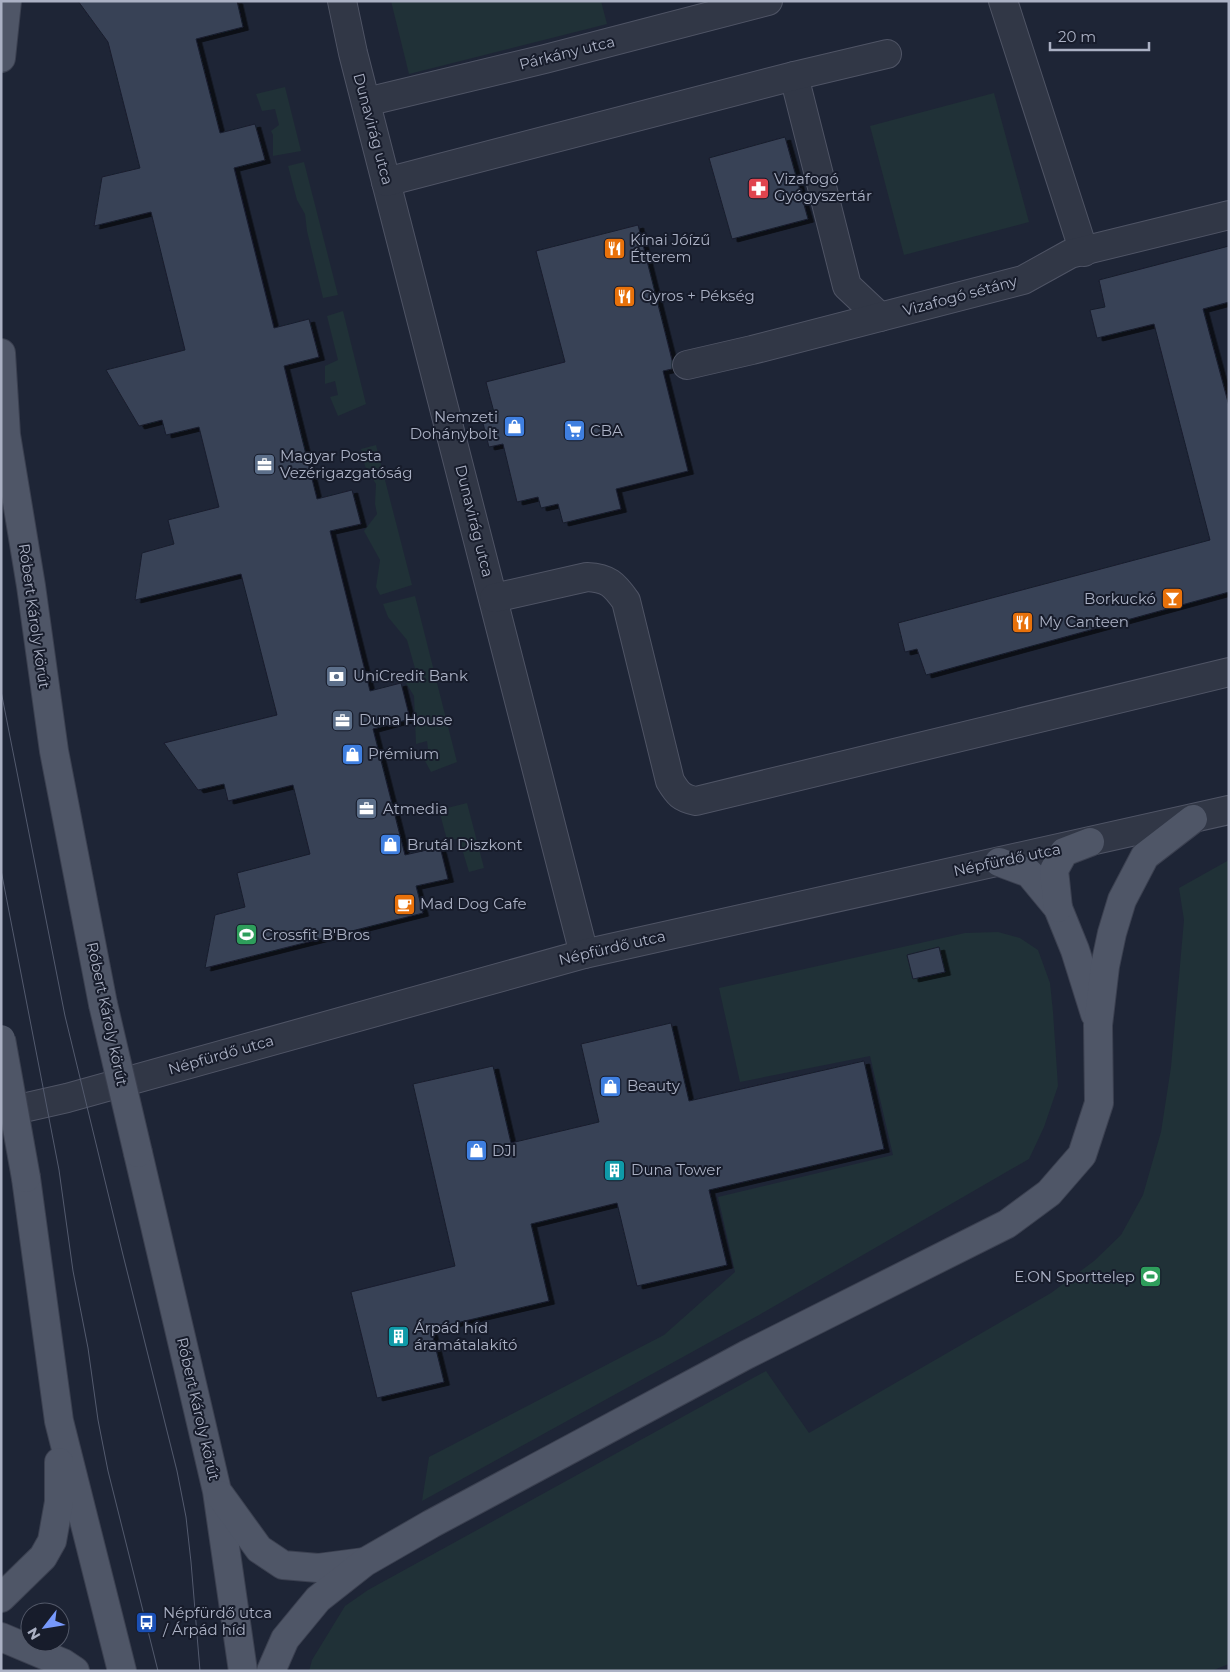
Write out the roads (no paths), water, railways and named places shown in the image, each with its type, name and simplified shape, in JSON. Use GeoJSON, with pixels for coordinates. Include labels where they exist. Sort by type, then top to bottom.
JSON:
{"type":"FeatureCollection","features":[{"type":"Feature","properties":{"kind":"main road"},"geometry":{"type":"LineString","coordinates":[[1,58],[7,1]]}},
{"type":"Feature","properties":{"kind":"main road","name":"Róbert Károly körút"},"geometry":{"type":"LineString","coordinates":[[1,353],[6,435],[54,751],[103,1004],[217,1491],[242,1671]]}},
{"type":"Feature","properties":{"kind":"main road"},"geometry":{"type":"LineString","coordinates":[[271,1671],[285,1638],[318,1600],[366,1562],[431,1524],[746,1355],[1007,1224],[1049,1193],[1082,1155],[1099,1103],[1098,1025],[1105,966],[1122,900],[1145,856],[1194,819]]}},
{"type":"Feature","properties":{"kind":"main road"},"geometry":{"type":"LineString","coordinates":[[1090,842],[1064,852],[1054,870],[1058,908],[1075,950],[1098,1025]]}},
{"type":"Feature","properties":{"kind":"main road"},"geometry":{"type":"LineString","coordinates":[[998,862],[1030,873],[1058,908]]}},
{"type":"Feature","properties":{"kind":"main road"},"geometry":{"type":"LineString","coordinates":[[1,1039],[26,1178],[59,1421],[122,1671]]}},
{"type":"Feature","properties":{"kind":"main road"},"geometry":{"type":"LineString","coordinates":[[1,1598],[43,1557],[52,1540],[59,1502],[59,1421]]}},
{"type":"Feature","properties":{"kind":"main road"},"geometry":{"type":"LineString","coordinates":[[217,1491],[259,1549],[283,1565],[318,1568],[366,1562]]}},
{"type":"Feature","properties":{"kind":"main road"},"geometry":{"type":"LineString","coordinates":[[1,1637],[63,1663],[75,1671]]}},
{"type":"Feature","properties":{"kind":"street","name":"Dunavirág utca"},"geometry":{"type":"LineString","coordinates":[[342,1],[386,182],[584,954]]}},
{"type":"Feature","properties":{"kind":"street","name":"Párkány utca"},"geometry":{"type":"LineString","coordinates":[[366,102],[545,59],[768,1]]}},
{"type":"Feature","properties":{"kind":"street"},"geometry":{"type":"LineString","coordinates":[[1003,1],[1084,252]]}},
{"type":"Feature","properties":{"kind":"street"},"geometry":{"type":"LineString","coordinates":[[386,182],[794,76],[888,54]]}},
{"type":"Feature","properties":{"kind":"street"},"geometry":{"type":"LineString","coordinates":[[794,76],[847,286],[880,317]]}},
{"type":"Feature","properties":{"kind":"street","name":"Vizafogó sétány"},"geometry":{"type":"LineString","coordinates":[[687,365],[1023,280],[1070,254],[1229,215]]}},
{"type":"Feature","properties":{"kind":"street"},"geometry":{"type":"LineString","coordinates":[[494,598],[587,577],[601,578],[616,586],[626,601],[670,781],[684,798],[696,801],[1229,672]]}},
{"type":"Feature","properties":{"kind":"street","name":"Népfürdő utca"},"geometry":{"type":"LineString","coordinates":[[1,1113],[67,1098],[584,954],[1229,810]]}},
{"type":"Feature","properties":{"kind":"tram line"},"geometry":{"type":"LineString","coordinates":[[1,691],[65,1016],[177,1471],[186,1517],[200,1671]]}},
{"type":"Feature","properties":{"kind":"tram line"},"geometry":{"type":"LineString","coordinates":[[1,870],[59,1170],[73,1271],[88,1348],[98,1420],[108,1471],[158,1671]]}},
{"type":"Feature","properties":{"kind":"place","name":"Vizafogó Gyógyszertár"},"geometry":{"type":"Point","coordinates":[758,188]}},
{"type":"Feature","properties":{"kind":"place","name":"Kínai Jóízű Étterem"},"geometry":{"type":"Point","coordinates":[614,249]}},
{"type":"Feature","properties":{"kind":"place","name":"Gyros + Pékség"},"geometry":{"type":"Point","coordinates":[625,296]}},
{"type":"Feature","properties":{"kind":"place","name":"Nemzeti Dohánybolt"},"geometry":{"type":"Point","coordinates":[514,426]}},
{"type":"Feature","properties":{"kind":"place","name":"CBA"},"geometry":{"type":"Point","coordinates":[574,431]}},
{"type":"Feature","properties":{"kind":"place","name":"Magyar Posta Vezérigazgatóság"},"geometry":{"type":"Point","coordinates":[264,465]}},
{"type":"Feature","properties":{"kind":"place","name":"Borkuckó"},"geometry":{"type":"Point","coordinates":[1172,599]}},
{"type":"Feature","properties":{"kind":"place","name":"My Canteen"},"geometry":{"type":"Point","coordinates":[1023,622]}},
{"type":"Feature","properties":{"kind":"place","name":"UniCredit Bank"},"geometry":{"type":"Point","coordinates":[337,676]}},
{"type":"Feature","properties":{"kind":"place","name":"Duna House"},"geometry":{"type":"Point","coordinates":[343,720]}},
{"type":"Feature","properties":{"kind":"place","name":"Prémium"},"geometry":{"type":"Point","coordinates":[352,754]}},
{"type":"Feature","properties":{"kind":"place","name":"Atmedia"},"geometry":{"type":"Point","coordinates":[367,809]}},
{"type":"Feature","properties":{"kind":"place","name":"Brutál Diszkont"},"geometry":{"type":"Point","coordinates":[391,845]}},
{"type":"Feature","properties":{"kind":"place","name":"Mad Dog Cafe"},"geometry":{"type":"Point","coordinates":[404,904]}},
{"type":"Feature","properties":{"kind":"place","name":"Crossfit B'Bros"},"geometry":{"type":"Point","coordinates":[246,935]}},
{"type":"Feature","properties":{"kind":"place","name":"Beauty"},"geometry":{"type":"Point","coordinates":[611,1086]}},
{"type":"Feature","properties":{"kind":"place","name":"DJI"},"geometry":{"type":"Point","coordinates":[476,1151]}},
{"type":"Feature","properties":{"kind":"place","name":"Duna Tower"},"geometry":{"type":"Point","coordinates":[615,1170]}},
{"type":"Feature","properties":{"kind":"place","name":"E.ON Sporttelep"},"geometry":{"type":"Point","coordinates":[1151,1277]}},
{"type":"Feature","properties":{"kind":"place","name":"Árpád híd áramátalakító"},"geometry":{"type":"Point","coordinates":[398,1337]}},
{"type":"Feature","properties":{"kind":"place","name":"Népfürdő utca / Árpád híd"},"geometry":{"type":"Point","coordinates":[147,1622]}}]}
